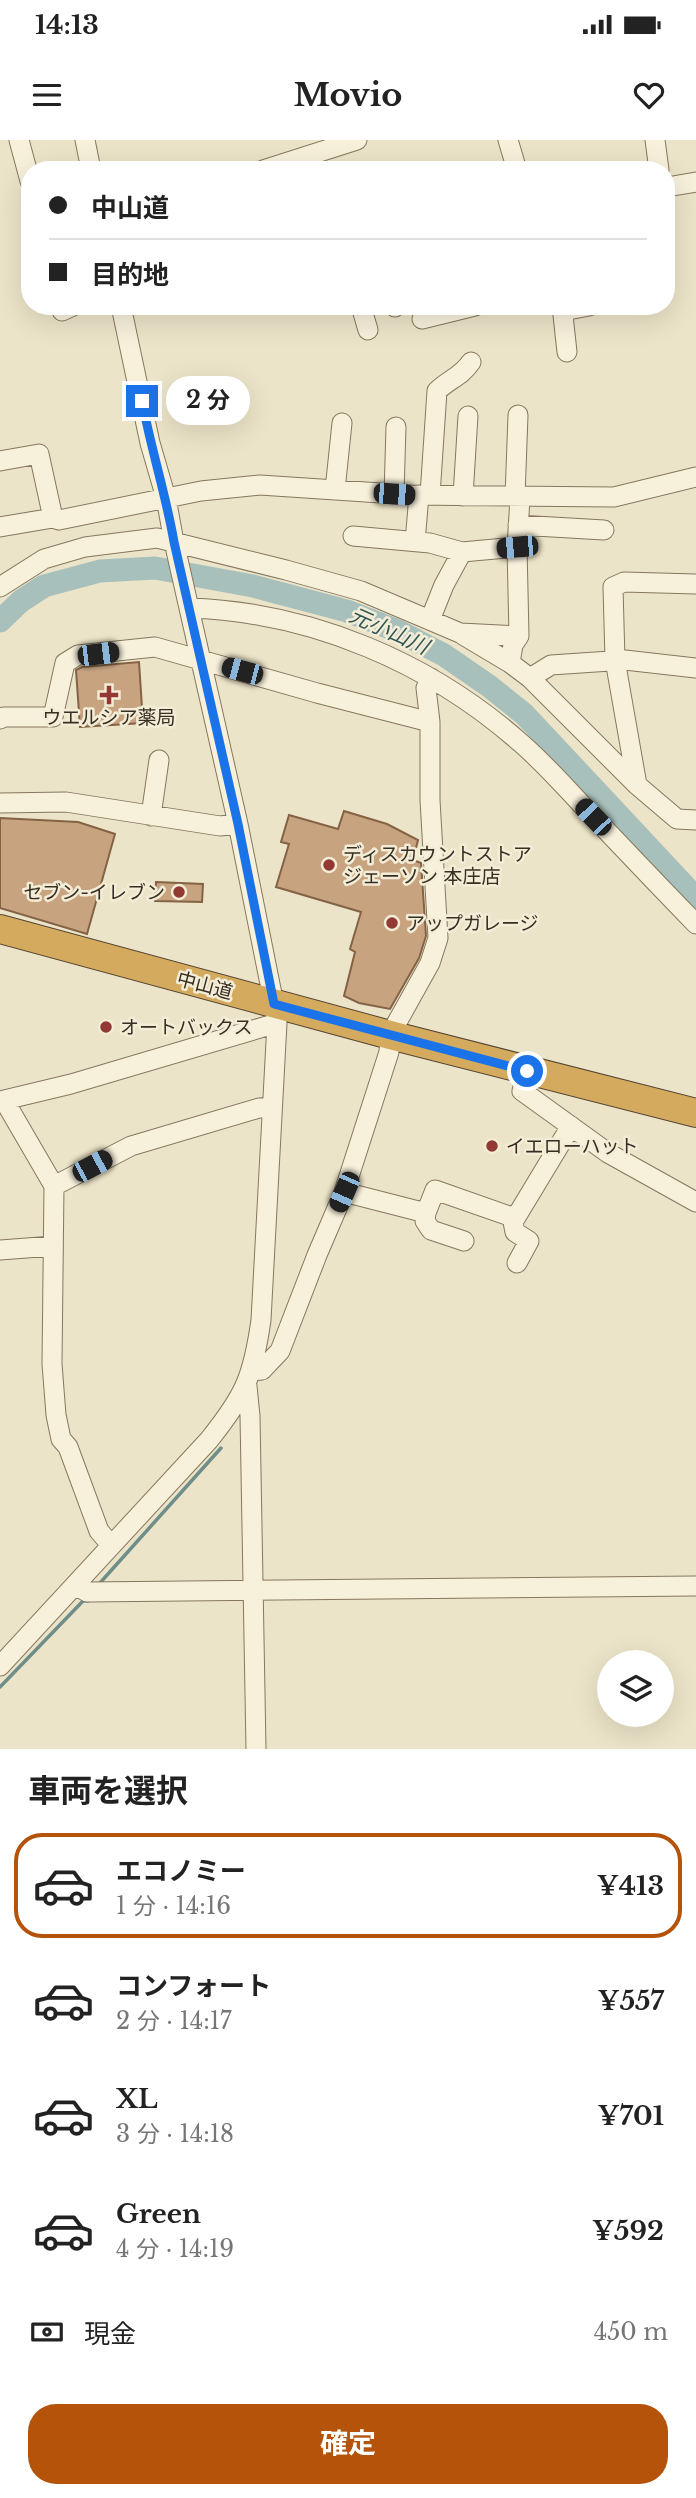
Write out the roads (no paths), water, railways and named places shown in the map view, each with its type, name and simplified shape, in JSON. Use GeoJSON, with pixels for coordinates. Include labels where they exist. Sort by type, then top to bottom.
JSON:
{"type":"FeatureCollection","features":[{"type":"Feature","properties":{"kind":"highway","name":"中山道"},"geometry":{"type":"LineString","coordinates":[[0,929],[276,1014],[390,1035],[696,1113]]}},
{"type":"Feature","properties":{"kind":"street"},"geometry":{"type":"LineString","coordinates":[[19,140],[25,161]]}},
{"type":"Feature","properties":{"kind":"street"},"geometry":{"type":"LineString","coordinates":[[85,140],[89,161]]}},
{"type":"Feature","properties":{"kind":"street"},"geometry":{"type":"LineString","coordinates":[[311,161],[357,140]]}},
{"type":"Feature","properties":{"kind":"street"},"geometry":{"type":"LineString","coordinates":[[508,140],[514,161]]}},
{"type":"Feature","properties":{"kind":"street"},"geometry":{"type":"LineString","coordinates":[[654,140],[658,161]]}},
{"type":"Feature","properties":{"kind":"street"},"geometry":{"type":"LineString","coordinates":[[675,185],[696,181]]}},
{"type":"Feature","properties":{"kind":"street"},"geometry":{"type":"LineString","coordinates":[[123,315],[238,824],[276,1014],[261,1320],[249,1379],[256,1749]]}},
{"type":"Feature","properties":{"kind":"street"},"geometry":{"type":"LineString","coordinates":[[364,315],[368,330]]}},
{"type":"Feature","properties":{"kind":"street"},"geometry":{"type":"LineString","coordinates":[[422,319],[438,315]]}},
{"type":"Feature","properties":{"kind":"street"},"geometry":{"type":"LineString","coordinates":[[563,315],[567,352]]}},
{"type":"Feature","properties":{"kind":"street"},"geometry":{"type":"LineString","coordinates":[[415,542],[424,495],[437,391],[447,381],[463,373],[471,362]]}},
{"type":"Feature","properties":{"kind":"street"},"geometry":{"type":"LineString","coordinates":[[510,663],[513,645],[519,636],[518,415]]}},
{"type":"Feature","properties":{"kind":"street"},"geometry":{"type":"LineString","coordinates":[[463,496],[468,416]]}},
{"type":"Feature","properties":{"kind":"street"},"geometry":{"type":"LineString","coordinates":[[335,490],[342,423]]}},
{"type":"Feature","properties":{"kind":"street"},"geometry":{"type":"LineString","coordinates":[[394,494],[396,427]]}},
{"type":"Feature","properties":{"kind":"street"},"geometry":{"type":"LineString","coordinates":[[0,461],[39,454],[53,518]]}},
{"type":"Feature","properties":{"kind":"street"},"geometry":{"type":"LineString","coordinates":[[0,527],[53,518],[59,520],[201,491],[260,485],[394,494],[517,498],[614,497],[696,477]]}},
{"type":"Feature","properties":{"kind":"street"},"geometry":{"type":"LineString","coordinates":[[518,525],[604,530]]}},
{"type":"Feature","properties":{"kind":"street"},"geometry":{"type":"LineString","coordinates":[[353,536],[430,543],[461,552],[517,547]]}},
{"type":"Feature","properties":{"kind":"street"},"geometry":{"type":"LineString","coordinates":[[0,587],[44,559],[85,547],[157,538],[175,546],[361,591],[460,633],[510,663],[530,678],[637,785],[677,819],[696,820]]}},
{"type":"Feature","properties":{"kind":"street"},"geometry":{"type":"LineString","coordinates":[[430,620],[461,552]]}},
{"type":"Feature","properties":{"kind":"street"},"geometry":{"type":"LineString","coordinates":[[637,785],[615,660],[613,587],[624,582],[696,584]]}},
{"type":"Feature","properties":{"kind":"street"},"geometry":{"type":"LineString","coordinates":[[188,603],[256,614],[325,631],[365,646],[448,687],[524,745],[696,924]]}},
{"type":"Feature","properties":{"kind":"street"},"geometry":{"type":"LineString","coordinates":[[460,633],[519,636]]}},
{"type":"Feature","properties":{"kind":"street"},"geometry":{"type":"LineString","coordinates":[[0,719],[53,717],[65,663],[78,655],[155,647],[430,722]]}},
{"type":"Feature","properties":{"kind":"street"},"geometry":{"type":"LineString","coordinates":[[530,678],[551,665],[615,660],[696,668]]}},
{"type":"Feature","properties":{"kind":"street"},"geometry":{"type":"LineString","coordinates":[[0,1666],[209,1440],[234,1409],[249,1379],[280,1351],[344,1192],[388,1052],[390,1035],[430,964],[438,938],[430,800],[430,722],[426,688],[430,678]]}},
{"type":"Feature","properties":{"kind":"street"},"geometry":{"type":"LineString","coordinates":[[151,816],[159,760]]}},
{"type":"Feature","properties":{"kind":"street"},"geometry":{"type":"LineString","coordinates":[[0,803],[66,802],[220,826],[238,824]]}},
{"type":"Feature","properties":{"kind":"street"},"geometry":{"type":"LineString","coordinates":[[111,1545],[99,1531],[68,1447],[61,1439],[56,1415],[52,1364],[54,1186],[2,1101],[71,1084],[276,1014]]}},
{"type":"Feature","properties":{"kind":"street"},"geometry":{"type":"LineString","coordinates":[[527,1071],[522,1091],[608,1153],[696,1202]]}},
{"type":"Feature","properties":{"kind":"street"},"geometry":{"type":"LineString","coordinates":[[54,1186],[131,1146],[258,1108],[272,1107]]}},
{"type":"Feature","properties":{"kind":"street"},"geometry":{"type":"LineString","coordinates":[[517,1264],[529,1241],[515,1232],[513,1222],[571,1126]]}},
{"type":"Feature","properties":{"kind":"street"},"geometry":{"type":"LineString","coordinates":[[464,1241],[431,1230],[425,1221],[435,1190],[515,1218]]}},
{"type":"Feature","properties":{"kind":"street"},"geometry":{"type":"LineString","coordinates":[[344,1192],[426,1213]]}},
{"type":"Feature","properties":{"kind":"street"},"geometry":{"type":"LineString","coordinates":[[0,1250],[53,1246]]}},
{"type":"Feature","properties":{"kind":"street"},"geometry":{"type":"LineString","coordinates":[[75,1585],[87,1592],[696,1586]]}},
{"type":"Feature","properties":{"kind":"waterway","name":"元小山川"},"geometry":{"type":"LineString","coordinates":[[0,621],[21,601],[44,586],[100,571],[155,568],[253,586],[347,611],[398,631],[444,655],[524,714],[696,898]]}},
{"type":"Feature","properties":{"kind":"waterway"},"geometry":{"type":"LineString","coordinates":[[99,1584],[221,1448]]}},
{"type":"Feature","properties":{"kind":"waterway"},"geometry":{"type":"LineString","coordinates":[[0,1687],[83,1601],[88,1601]]}},
{"type":"Feature","properties":{"kind":"place","name":"ウエルシア薬局"},"geometry":{"type":"Point","coordinates":[109,695]}},
{"type":"Feature","properties":{"kind":"place","name":"ディスカウントストア ジェーソン 本庄店"},"geometry":{"type":"Point","coordinates":[329,865]}},
{"type":"Feature","properties":{"kind":"place","name":"セブン-イレブン"},"geometry":{"type":"Point","coordinates":[179,892]}},
{"type":"Feature","properties":{"kind":"place","name":"アップガレージ"},"geometry":{"type":"Point","coordinates":[392,923]}},
{"type":"Feature","properties":{"kind":"place","name":"オートバックス"},"geometry":{"type":"Point","coordinates":[106,1027]}},
{"type":"Feature","properties":{"kind":"place","name":"イエローハット"},"geometry":{"type":"Point","coordinates":[492,1146]}}]}
